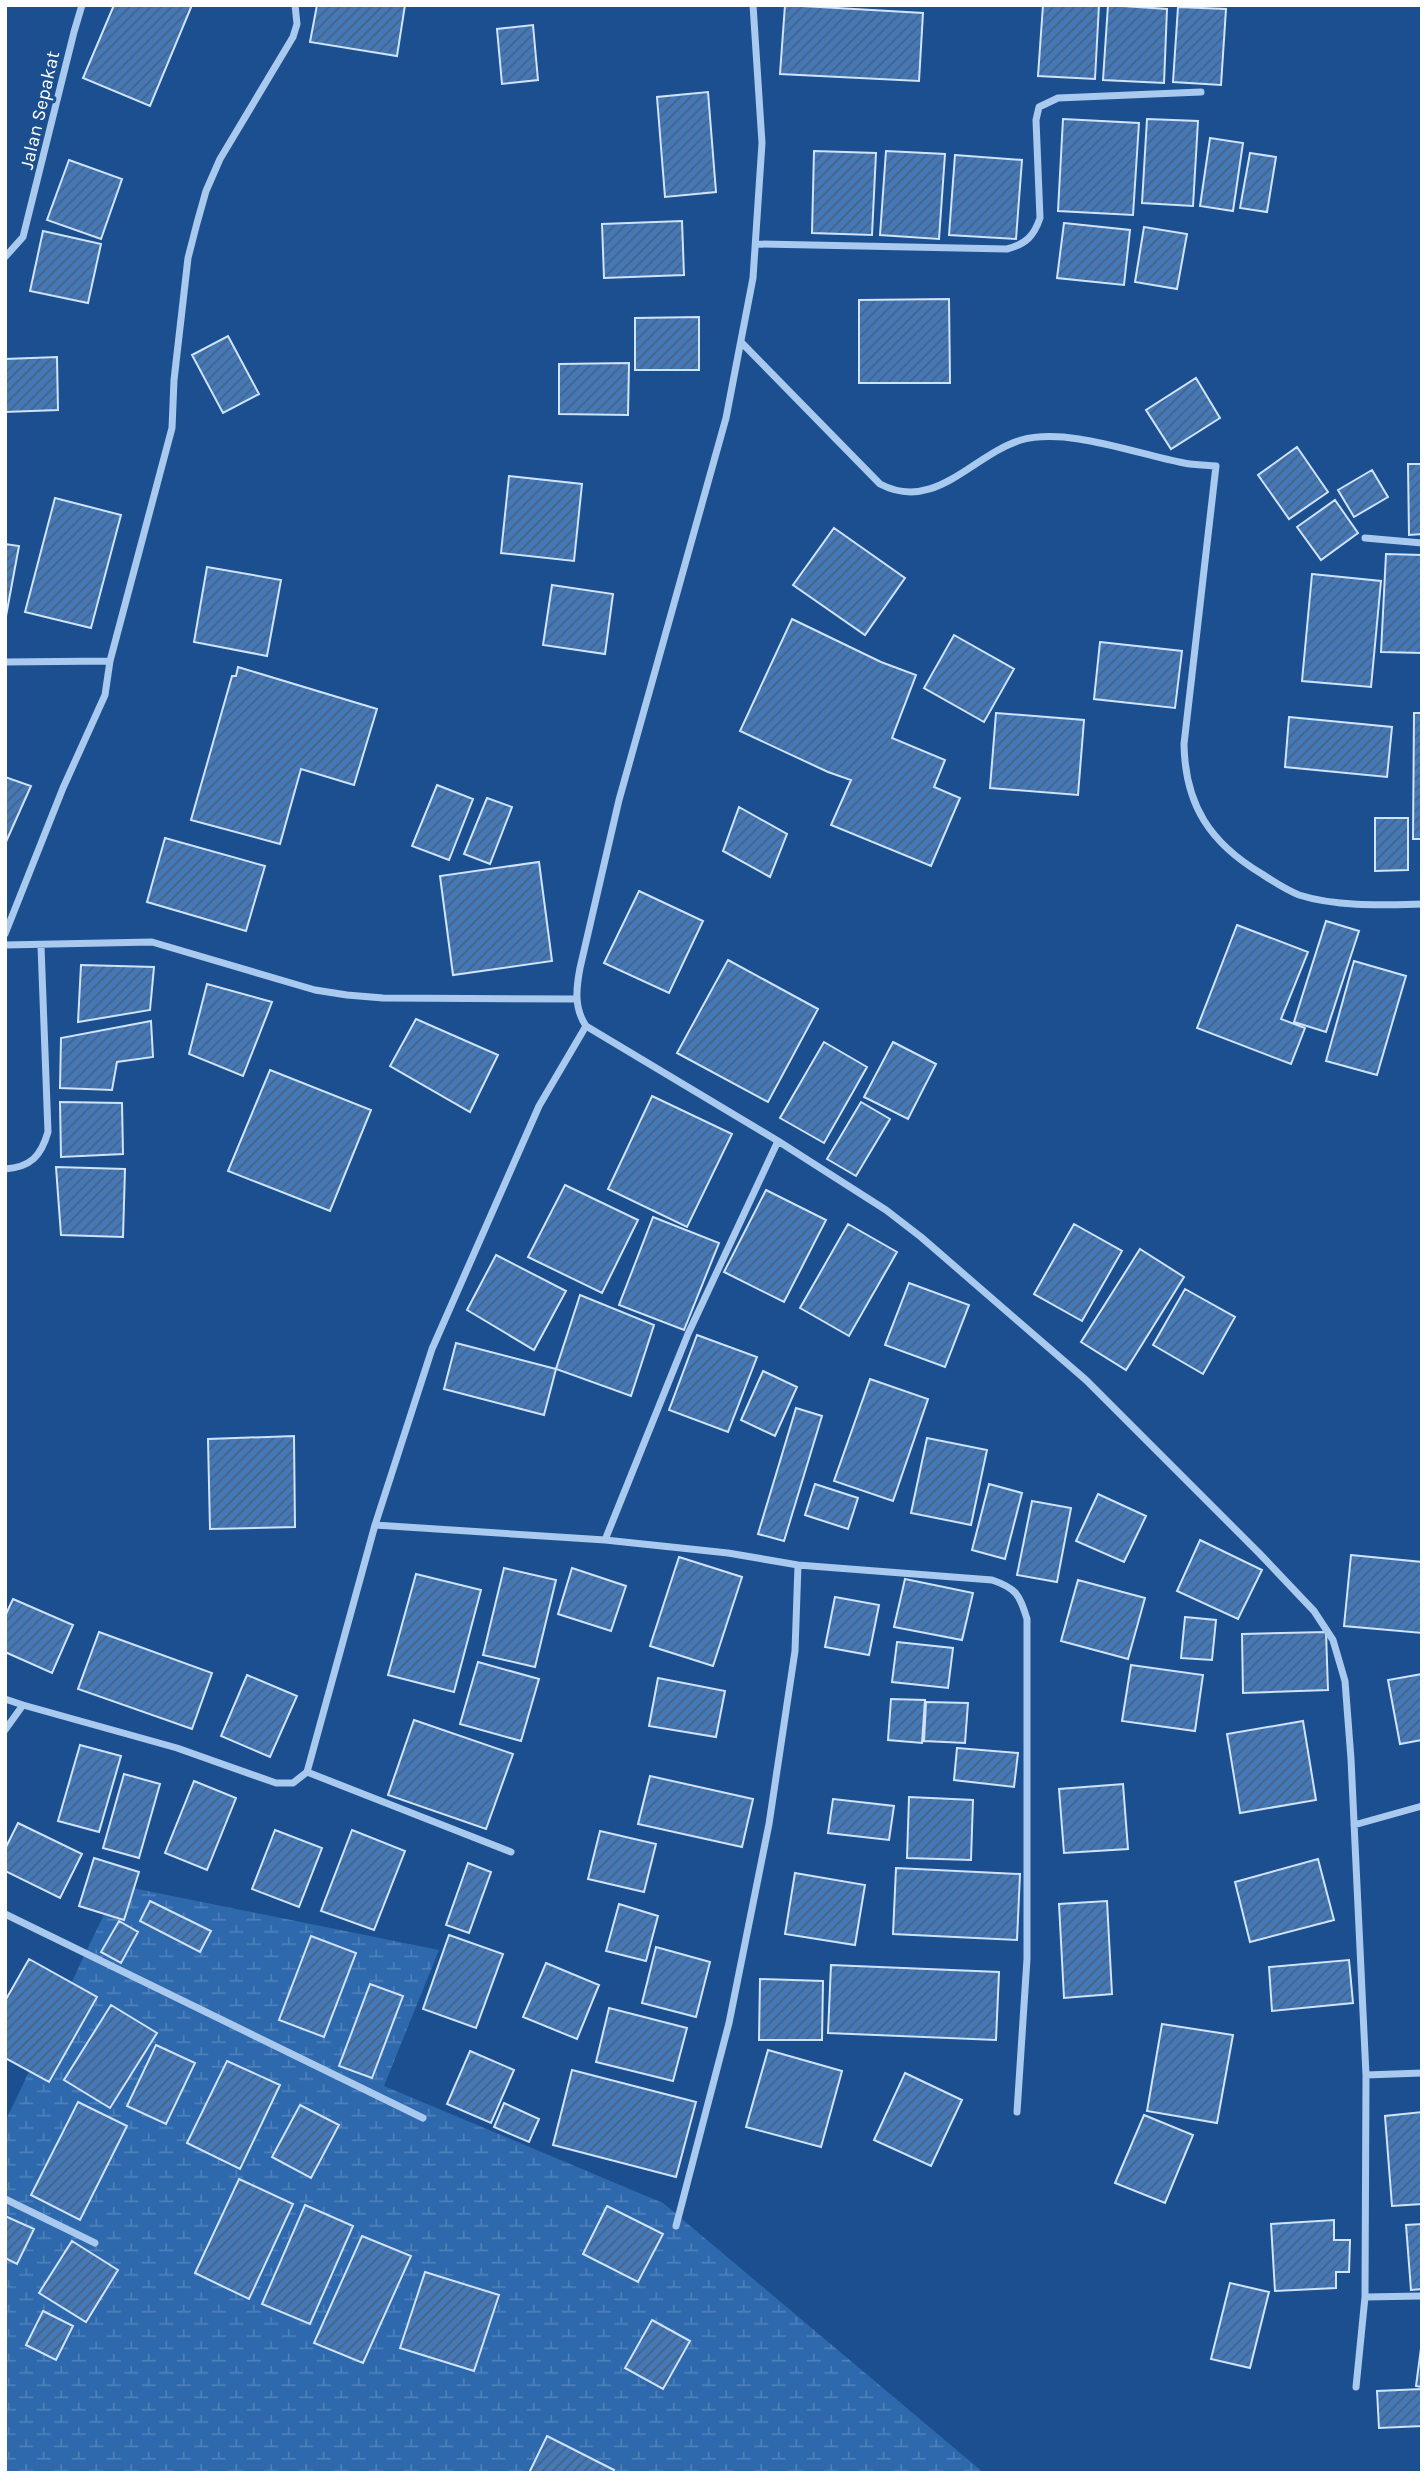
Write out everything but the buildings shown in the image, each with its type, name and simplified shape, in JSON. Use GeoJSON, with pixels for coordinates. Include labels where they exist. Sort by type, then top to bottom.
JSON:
{"type":"FeatureCollection","features":[{"type":"Feature","properties":{"kind":"street","name":"Jalan Sepakat"},"geometry":{"type":"LineString","coordinates":[[5,257],[23,237],[82,5]]}},
{"type":"Feature","properties":{"kind":"street"},"geometry":{"type":"LineString","coordinates":[[5,934],[62,788],[105,695],[110,662],[172,428],[174,380],[188,258],[206,191],[220,159],[293,37],[297,24],[295,5]]}},
{"type":"Feature","properties":{"kind":"street"},"geometry":{"type":"LineString","coordinates":[[753,5],[762,143],[753,278],[726,418],[619,800],[580,968],[577,999],[581,1019],[586,1026],[778,1141],[886,1210],[912,1230],[1076,1371],[1259,1553],[1314,1611],[1333,1640],[1345,1681],[1366,2075],[1364,2297],[1356,2387]]}},
{"type":"Feature","properties":{"kind":"street"},"geometry":{"type":"LineString","coordinates":[[756,244],[1007,249],[1019,246],[1030,239],[1040,218],[1036,120],[1039,107],[1058,98],[1201,92]]}},
{"type":"Feature","properties":{"kind":"street"},"geometry":{"type":"LineString","coordinates":[[741,342],[880,484],[894,491],[909,494],[927,491],[1003,447],[1044,437],[1061,437],[1124,448],[1184,463],[1216,466],[1184,744],[1184,765],[1199,811],[1210,832],[1238,860],[1298,894],[1331,902],[1422,904]]}},
{"type":"Feature","properties":{"kind":"street"},"geometry":{"type":"LineString","coordinates":[[1365,538],[1422,543]]}},
{"type":"Feature","properties":{"kind":"street"},"geometry":{"type":"LineString","coordinates":[[5,662],[110,662]]}},
{"type":"Feature","properties":{"kind":"street"},"geometry":{"type":"LineString","coordinates":[[5,945],[152,943],[314,990],[347,995],[383,998],[577,999]]}},
{"type":"Feature","properties":{"kind":"street"},"geometry":{"type":"LineString","coordinates":[[5,1169],[31,1162],[43,1149],[48,1132],[41,946]]}},
{"type":"Feature","properties":{"kind":"street"},"geometry":{"type":"LineString","coordinates":[[5,1699],[177,1748],[275,1783],[293,1783],[307,1772],[375,1525],[432,1349],[539,1106],[586,1026]]}},
{"type":"Feature","properties":{"kind":"street"},"geometry":{"type":"LineString","coordinates":[[605,1540],[688,1334],[778,1141]]}},
{"type":"Feature","properties":{"kind":"street"},"geometry":{"type":"LineString","coordinates":[[375,1525],[605,1540],[728,1553],[798,1565],[992,1580],[1014,1590],[1022,1601],[1027,1619],[1027,1959],[1017,2112]]}},
{"type":"Feature","properties":{"kind":"street"},"geometry":{"type":"LineString","coordinates":[[676,2226],[729,2023],[769,1824],[795,1651],[798,1565]]}},
{"type":"Feature","properties":{"kind":"street"},"geometry":{"type":"LineString","coordinates":[[5,1730],[23,1704]]}},
{"type":"Feature","properties":{"kind":"street"},"geometry":{"type":"LineString","coordinates":[[307,1772],[511,1852]]}},
{"type":"Feature","properties":{"kind":"street"},"geometry":{"type":"LineString","coordinates":[[1354,1825],[1422,1806]]}},
{"type":"Feature","properties":{"kind":"street"},"geometry":{"type":"LineString","coordinates":[[5,1914],[423,2118]]}},
{"type":"Feature","properties":{"kind":"street"},"geometry":{"type":"LineString","coordinates":[[1366,2075],[1422,2074]]}},
{"type":"Feature","properties":{"kind":"street"},"geometry":{"type":"LineString","coordinates":[[5,2199],[96,2243]]}},
{"type":"Feature","properties":{"kind":"street"},"geometry":{"type":"LineString","coordinates":[[1364,2297],[1422,2296]]}},
{"type":"Feature","properties":{"kind":"green space"},"geometry":{"type":"Polygon","coordinates":[[[118,1885],[439,1950],[384,2086],[663,2203],[984,2473],[5,2473],[5,2122],[118,1885]]]}}]}
